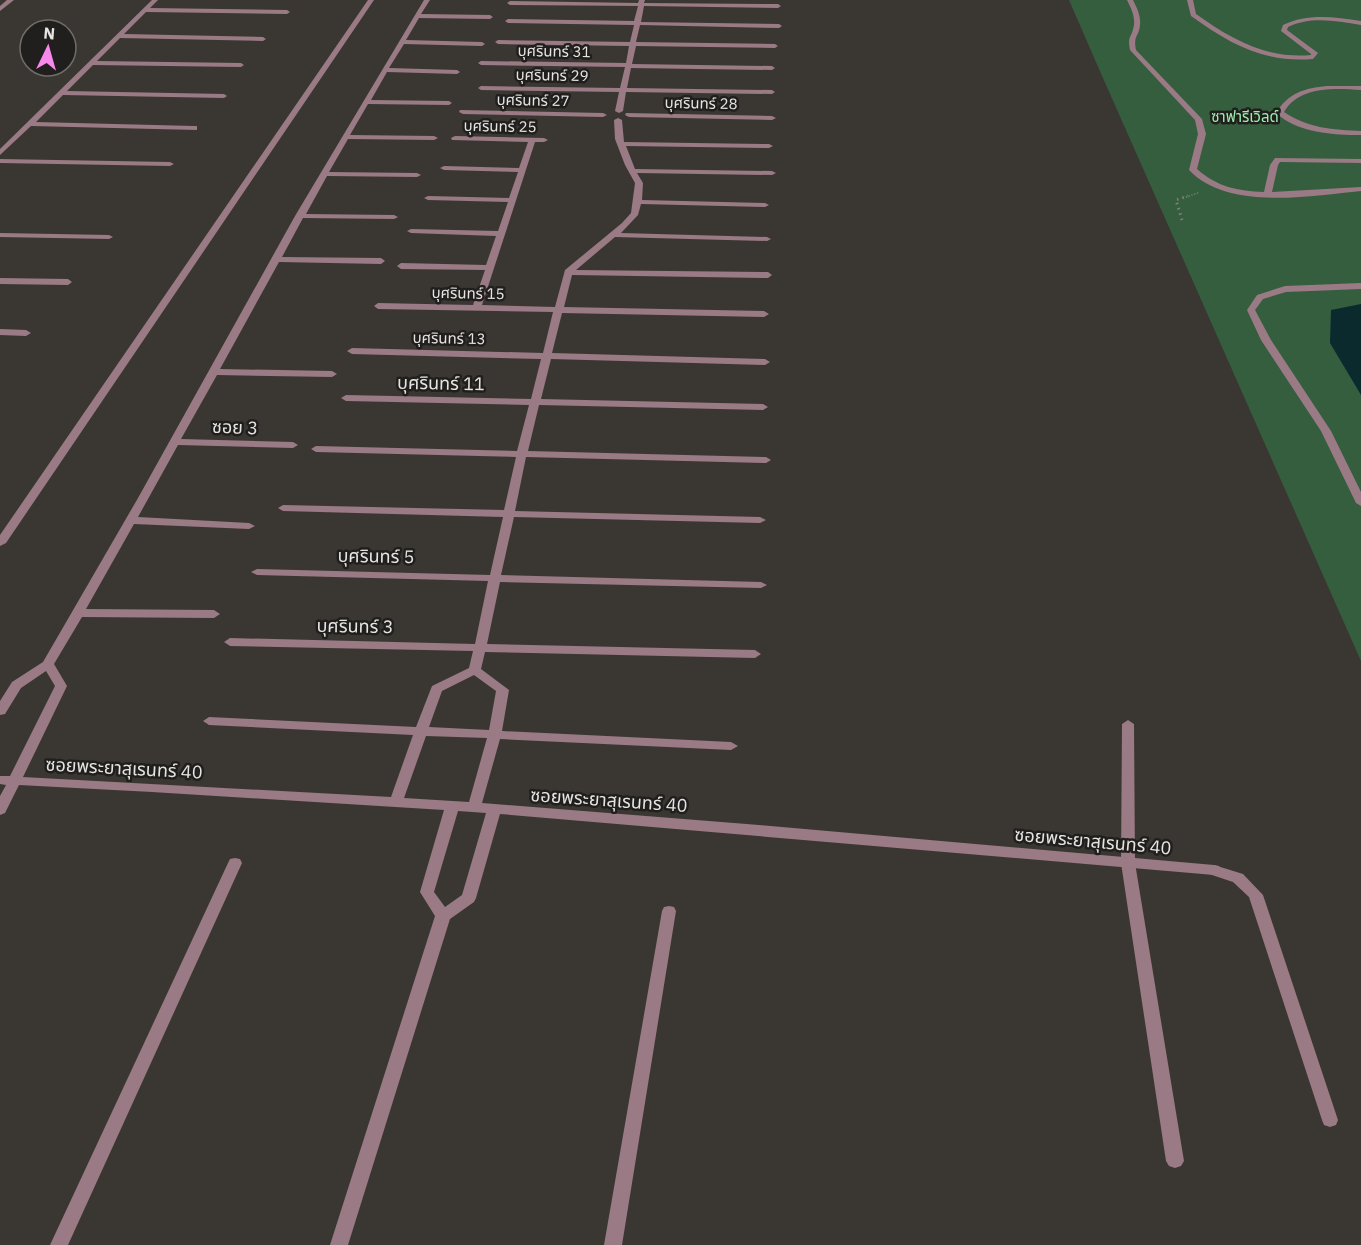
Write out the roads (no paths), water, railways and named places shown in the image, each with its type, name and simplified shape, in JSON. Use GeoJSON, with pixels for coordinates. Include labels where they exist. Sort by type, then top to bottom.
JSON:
{"type":"FeatureCollection","features":[{"type":"Feature","properties":{"kind":"street"},"geometry":{"type":"LineString","coordinates":[[0,9],[11,0]]}},
{"type":"Feature","properties":{"kind":"street"},"geometry":{"type":"LineString","coordinates":[[0,153],[155,0]]}},
{"type":"Feature","properties":{"kind":"street"},"geometry":{"type":"LineString","coordinates":[[0,543],[371,0]]}},
{"type":"Feature","properties":{"kind":"street"},"geometry":{"type":"LineString","coordinates":[[0,711],[16,685],[48,664],[177,442],[299,216],[427,0]]}},
{"type":"Feature","properties":{"kind":"street"},"geometry":{"type":"LineString","coordinates":[[1130,0],[1138,15],[1138,28],[1131,39],[1133,50],[1198,119],[1202,134],[1193,170],[1200,179],[1219,188],[1268,194],[1361,189]]}},
{"type":"Feature","properties":{"kind":"street"},"geometry":{"type":"LineString","coordinates":[[1190,0],[1193,15],[1217,32],[1261,54],[1282,59],[1307,58],[1315,53],[1284,31],[1285,26],[1293,21],[1333,20],[1361,23]]}},
{"type":"Feature","properties":{"kind":"street"},"geometry":{"type":"LineString","coordinates":[[510,3],[778,6]]}},
{"type":"Feature","properties":{"kind":"street"},"geometry":{"type":"LineString","coordinates":[[475,670],[522,453],[568,272],[615,235],[635,213],[638,202],[639,183],[621,144],[618,115],[621,90],[641,3]]}},
{"type":"Feature","properties":{"kind":"street"},"geometry":{"type":"LineString","coordinates":[[145,10],[287,12]]}},
{"type":"Feature","properties":{"kind":"street"},"geometry":{"type":"LineString","coordinates":[[417,16],[490,17]]}},
{"type":"Feature","properties":{"kind":"street"},"geometry":{"type":"LineString","coordinates":[[508,21],[779,26]]}},
{"type":"Feature","properties":{"kind":"street"},"geometry":{"type":"LineString","coordinates":[[120,36],[263,39]]}},
{"type":"Feature","properties":{"kind":"street"},"geometry":{"type":"LineString","coordinates":[[402,42],[482,44]]}},
{"type":"Feature","properties":{"kind":"street"},"geometry":{"type":"LineString","coordinates":[[498,42],[774,46]]}},
{"type":"Feature","properties":{"kind":"street"},"geometry":{"type":"LineString","coordinates":[[93,63],[241,65]]}},
{"type":"Feature","properties":{"kind":"street","name":"บุศรินทร์ 31"},"geometry":{"type":"LineString","coordinates":[[481,63],[772,68]]}},
{"type":"Feature","properties":{"kind":"street"},"geometry":{"type":"LineString","coordinates":[[384,70],[457,72]]}},
{"type":"Feature","properties":{"kind":"street","name":"บุศรินทร์ 29"},"geometry":{"type":"LineString","coordinates":[[481,88],[772,92]]}},
{"type":"Feature","properties":{"kind":"street"},"geometry":{"type":"LineString","coordinates":[[1361,88],[1322,89],[1298,94],[1284,104],[1280,113],[1291,122],[1316,128],[1361,133]]}},
{"type":"Feature","properties":{"kind":"street"},"geometry":{"type":"LineString","coordinates":[[62,93],[224,96]]}},
{"type":"Feature","properties":{"kind":"street"},"geometry":{"type":"LineString","coordinates":[[366,102],[449,103]]}},
{"type":"Feature","properties":{"kind":"street","name":"บุศรินทร์ 27"},"geometry":{"type":"LineString","coordinates":[[463,112],[603,115],[609,119],[618,115]]}},
{"type":"Feature","properties":{"kind":"street","name":"บุศรินทร์ 28"},"geometry":{"type":"LineString","coordinates":[[618,115],[772,118]]}},
{"type":"Feature","properties":{"kind":"street"},"geometry":{"type":"LineString","coordinates":[[31,124],[194,128]]}},
{"type":"Feature","properties":{"kind":"street"},"geometry":{"type":"LineString","coordinates":[[345,137],[434,138]]}},
{"type":"Feature","properties":{"kind":"street","name":"บุศรินทร์ 25"},"geometry":{"type":"LineString","coordinates":[[455,138],[544,140]]}},
{"type":"Feature","properties":{"kind":"street"},"geometry":{"type":"LineString","coordinates":[[477,307],[532,140]]}},
{"type":"Feature","properties":{"kind":"street"},"geometry":{"type":"LineString","coordinates":[[621,144],[769,146]]}},
{"type":"Feature","properties":{"kind":"street"},"geometry":{"type":"LineString","coordinates":[[0,160],[170,164]]}},
{"type":"Feature","properties":{"kind":"street"},"geometry":{"type":"LineString","coordinates":[[1268,194],[1274,165],[1278,160],[1361,160]]}},
{"type":"Feature","properties":{"kind":"street"},"geometry":{"type":"LineString","coordinates":[[444,168],[523,170]]}},
{"type":"Feature","properties":{"kind":"street"},"geometry":{"type":"LineString","coordinates":[[632,171],[772,173]]}},
{"type":"Feature","properties":{"kind":"street"},"geometry":{"type":"LineString","coordinates":[[324,174],[417,175]]}},
{"type":"Feature","properties":{"kind":"street"},"geometry":{"type":"LineString","coordinates":[[428,198],[513,200]]}},
{"type":"Feature","properties":{"kind":"street"},"geometry":{"type":"LineString","coordinates":[[638,202],[765,205]]}},
{"type":"Feature","properties":{"kind":"street"},"geometry":{"type":"LineString","coordinates":[[299,216],[394,217]]}},
{"type":"Feature","properties":{"kind":"street"},"geometry":{"type":"LineString","coordinates":[[411,231],[502,234]]}},
{"type":"Feature","properties":{"kind":"street"},"geometry":{"type":"LineString","coordinates":[[0,235],[109,237]]}},
{"type":"Feature","properties":{"kind":"street"},"geometry":{"type":"LineString","coordinates":[[615,235],[767,239]]}},
{"type":"Feature","properties":{"kind":"street"},"geometry":{"type":"LineString","coordinates":[[276,259],[381,261]]}},
{"type":"Feature","properties":{"kind":"street"},"geometry":{"type":"LineString","coordinates":[[401,266],[490,268]]}},
{"type":"Feature","properties":{"kind":"street"},"geometry":{"type":"LineString","coordinates":[[568,272],[768,275]]}},
{"type":"Feature","properties":{"kind":"street"},"geometry":{"type":"LineString","coordinates":[[0,280],[68,282]]}},
{"type":"Feature","properties":{"kind":"street"},"geometry":{"type":"LineString","coordinates":[[1361,286],[1285,289],[1260,297],[1251,310],[1266,340],[1326,431],[1361,503]]}},
{"type":"Feature","properties":{"kind":"street","name":"บุศรินทร์ 15"},"geometry":{"type":"LineString","coordinates":[[378,306],[764,314]]}},
{"type":"Feature","properties":{"kind":"street"},"geometry":{"type":"LineString","coordinates":[[0,332],[26,333]]}},
{"type":"Feature","properties":{"kind":"street","name":"บุศรินทร์ 13"},"geometry":{"type":"LineString","coordinates":[[352,351],[765,362]]}},
{"type":"Feature","properties":{"kind":"street"},"geometry":{"type":"LineString","coordinates":[[214,372],[332,374]]}},
{"type":"Feature","properties":{"kind":"street","name":"บุศรินทร์ 11"},"geometry":{"type":"LineString","coordinates":[[346,398],[763,407]]}},
{"type":"Feature","properties":{"kind":"street","name":"ซอย 3"},"geometry":{"type":"LineString","coordinates":[[177,442],[293,445]]}},
{"type":"Feature","properties":{"kind":"street"},"geometry":{"type":"LineString","coordinates":[[316,448],[766,460]]}},
{"type":"Feature","properties":{"kind":"street"},"geometry":{"type":"LineString","coordinates":[[283,508],[760,520]]}},
{"type":"Feature","properties":{"kind":"street"},"geometry":{"type":"LineString","coordinates":[[130,520],[249,526]]}},
{"type":"Feature","properties":{"kind":"street","name":"บุศรินทร์ 5"},"geometry":{"type":"LineString","coordinates":[[257,572],[494,576],[761,585]]}},
{"type":"Feature","properties":{"kind":"street"},"geometry":{"type":"LineString","coordinates":[[78,613],[214,614]]}},
{"type":"Feature","properties":{"kind":"street","name":"บุศรินทร์ 3"},"geometry":{"type":"LineString","coordinates":[[230,642],[755,654]]}},
{"type":"Feature","properties":{"kind":"street"},"geometry":{"type":"LineString","coordinates":[[0,810],[61,686],[48,664]]}},
{"type":"Feature","properties":{"kind":"street"},"geometry":{"type":"LineString","coordinates":[[396,802],[436,689],[475,670]]}},
{"type":"Feature","properties":{"kind":"street"},"geometry":{"type":"LineString","coordinates":[[474,808],[495,733],[503,690],[475,670]]}},
{"type":"Feature","properties":{"kind":"street"},"geometry":{"type":"LineString","coordinates":[[209,722],[495,733],[731,746]]}},
{"type":"Feature","properties":{"kind":"street"},"geometry":{"type":"LineString","coordinates":[[1128,724],[1128,862],[1175,1161]]}},
{"type":"Feature","properties":{"kind":"street","name":"ซอยพระยาสุเรนทร์ 40"},"geometry":{"type":"LineString","coordinates":[[0,780],[494,809],[718,826],[1214,870],[1238,878],[1256,895],[1330,1120]]}},
{"type":"Feature","properties":{"kind":"street"},"geometry":{"type":"LineString","coordinates":[[443,916],[426,892],[452,807]]}},
{"type":"Feature","properties":{"kind":"street"},"geometry":{"type":"LineString","coordinates":[[339,1245],[443,916],[469,898],[494,809]]}},
{"type":"Feature","properties":{"kind":"street"},"geometry":{"type":"LineString","coordinates":[[59,1245],[235,863]]}},
{"type":"Feature","properties":{"kind":"street"},"geometry":{"type":"LineString","coordinates":[[613,1245],[669,911]]}},
{"type":"Feature","properties":{"kind":"water"},"geometry":{"type":"Polygon","coordinates":[[[1361,304],[1361,395],[1330,343],[1331,310],[1361,304]]]}},
{"type":"Feature","properties":{"kind":"park label","name":"ซาฟารีเวิลด์"},"geometry":{"type":"Point","coordinates":[1245,116]}}]}
